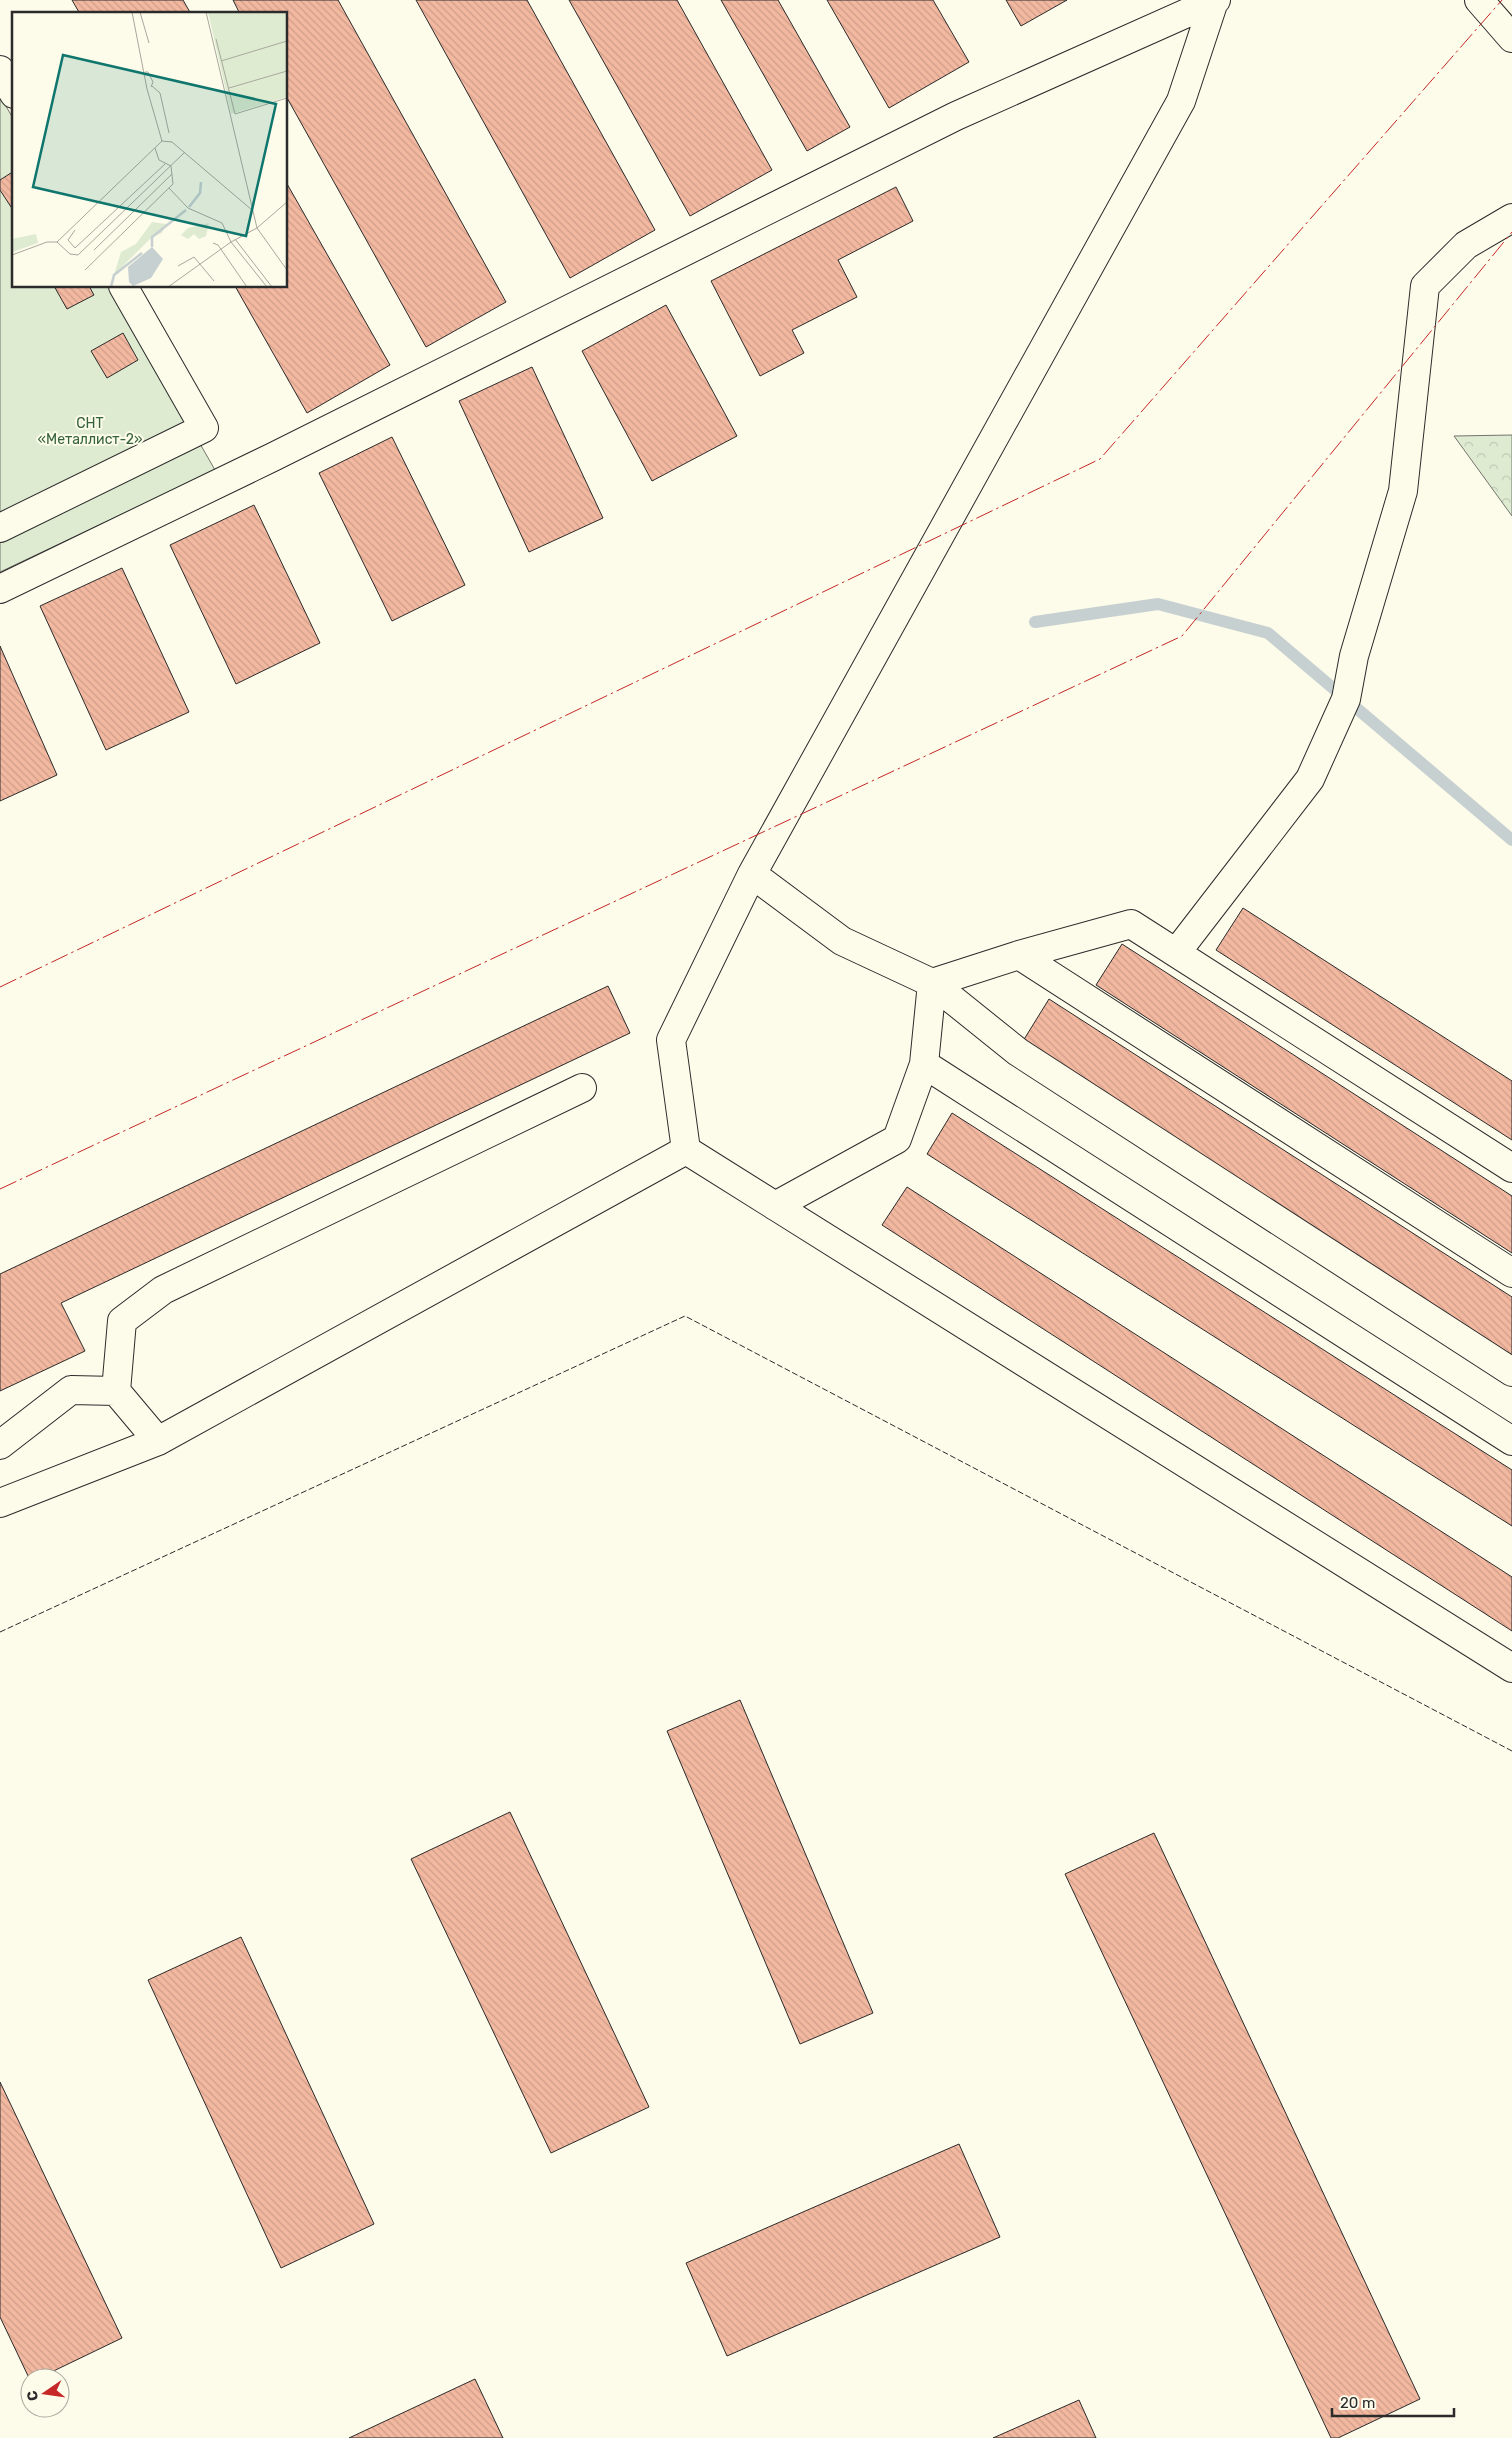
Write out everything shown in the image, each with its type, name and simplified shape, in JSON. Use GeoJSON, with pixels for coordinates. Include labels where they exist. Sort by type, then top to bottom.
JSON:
{"type":"FeatureCollection","features":[{"type":"Feature","properties":{"kind":"street"},"geometry":{"type":"LineString","coordinates":[[0,589],[280,453],[956,116],[1215,0]]}},
{"type":"Feature","properties":{"kind":"street"},"geometry":{"type":"LineString","coordinates":[[686,1150],[671,1040],[752,874],[1181,101],[1215,0]]}},
{"type":"Feature","properties":{"kind":"street"},"geometry":{"type":"LineString","coordinates":[[1478,0],[1512,38]]}},
{"type":"Feature","properties":{"kind":"street"},"geometry":{"type":"LineString","coordinates":[[0,70],[12,91]]}},
{"type":"Feature","properties":{"kind":"street"},"geometry":{"type":"LineString","coordinates":[[1176,953],[1310,779],[1346,699],[1354,656],[1403,491],[1425,286],[1466,245],[1512,218]]}},
{"type":"Feature","properties":{"kind":"street"},"geometry":{"type":"LineString","coordinates":[[0,528],[204,428],[124,288]]}},
{"type":"Feature","properties":{"kind":"street"},"geometry":{"type":"LineString","coordinates":[[752,874],[842,942],[932,983],[1018,1052],[1512,1372]]}},
{"type":"Feature","properties":{"kind":"street"},"geometry":{"type":"LineString","coordinates":[[932,983],[1019,955],[1131,924],[1512,1168]]}},
{"type":"Feature","properties":{"kind":"street"},"geometry":{"type":"LineString","coordinates":[[1019,955],[1512,1273]]}},
{"type":"Feature","properties":{"kind":"street"},"geometry":{"type":"LineString","coordinates":[[775,1206],[897,1139],[924,1064],[932,983]]}},
{"type":"Feature","properties":{"kind":"street"},"geometry":{"type":"LineString","coordinates":[[924,1064],[1512,1442]]}},
{"type":"Feature","properties":{"kind":"street"},"geometry":{"type":"LineString","coordinates":[[158,1440],[116,1391],[122,1321],[163,1290],[582,1088]]}},
{"type":"Feature","properties":{"kind":"street"},"geometry":{"type":"LineString","coordinates":[[686,1150],[1512,1668]]}},
{"type":"Feature","properties":{"kind":"street"},"geometry":{"type":"LineString","coordinates":[[0,1503],[158,1440],[686,1150]]}},
{"type":"Feature","properties":{"kind":"street"},"geometry":{"type":"LineString","coordinates":[[0,1445],[71,1390],[116,1391]]}},
{"type":"Feature","properties":{"kind":"green space","name":"СНТ «Металлист-2»"},"geometry":{"type":"Polygon","coordinates":[[[0,96],[12,117],[12,288],[111,288],[215,470],[0,572],[0,96]]]}},
{"type":"Feature","properties":{"kind":"green space"},"geometry":{"type":"Polygon","coordinates":[[[1512,435],[1512,516],[1454,436],[1512,435]]]}},
{"type":"Feature","properties":{"kind":"building"},"geometry":{"type":"Polygon","coordinates":[[[72,0],[183,0],[190,12],[79,12],[72,0]]]}},
{"type":"Feature","properties":{"kind":"building"},"geometry":{"type":"Polygon","coordinates":[[[233,0],[338,0],[506,302],[426,347],[288,100],[288,12],[239,12],[233,0]]]}},
{"type":"Feature","properties":{"kind":"building"},"geometry":{"type":"Polygon","coordinates":[[[416,0],[527,0],[655,230],[570,278],[416,0]]]}},
{"type":"Feature","properties":{"kind":"building"},"geometry":{"type":"Polygon","coordinates":[[[569,0],[677,0],[772,170],[690,216],[569,0]]]}},
{"type":"Feature","properties":{"kind":"building"},"geometry":{"type":"Polygon","coordinates":[[[721,0],[778,0],[850,127],[807,151],[721,0]]]}},
{"type":"Feature","properties":{"kind":"building"},"geometry":{"type":"Polygon","coordinates":[[[827,0],[933,0],[969,62],[889,108],[827,0]]]}},
{"type":"Feature","properties":{"kind":"building"},"geometry":{"type":"Polygon","coordinates":[[[1006,0],[1067,0],[1021,26],[1006,0]]]}},
{"type":"Feature","properties":{"kind":"building"},"geometry":{"type":"Polygon","coordinates":[[[12,172],[12,208],[0,190],[0,180],[12,172]]]}},
{"type":"Feature","properties":{"kind":"building"},"geometry":{"type":"Polygon","coordinates":[[[288,186],[390,365],[307,413],[236,288],[288,288],[288,186]]]}},
{"type":"Feature","properties":{"kind":"building"},"geometry":{"type":"Polygon","coordinates":[[[896,187],[913,221],[838,260],[857,297],[792,330],[804,353],[760,376],[711,281],[896,187]]]}},
{"type":"Feature","properties":{"kind":"building"},"geometry":{"type":"Polygon","coordinates":[[[55,288],[90,288],[94,295],[67,309],[55,288]]]}},
{"type":"Feature","properties":{"kind":"building"},"geometry":{"type":"Polygon","coordinates":[[[666,305],[737,436],[652,481],[582,351],[666,305]]]}},
{"type":"Feature","properties":{"kind":"building"},"geometry":{"type":"Polygon","coordinates":[[[123,333],[138,360],[107,378],[91,351],[123,333]]]}},
{"type":"Feature","properties":{"kind":"building"},"geometry":{"type":"Polygon","coordinates":[[[532,367],[603,518],[529,552],[459,401],[532,367]]]}},
{"type":"Feature","properties":{"kind":"building"},"geometry":{"type":"Polygon","coordinates":[[[392,437],[465,585],[392,621],[319,473],[392,437]]]}},
{"type":"Feature","properties":{"kind":"building"},"geometry":{"type":"Polygon","coordinates":[[[254,505],[320,643],[236,684],[170,545],[254,505]]]}},
{"type":"Feature","properties":{"kind":"building"},"geometry":{"type":"Polygon","coordinates":[[[122,568],[189,712],[106,750],[40,606],[122,568]]]}},
{"type":"Feature","properties":{"kind":"building"},"geometry":{"type":"Polygon","coordinates":[[[0,646],[57,775],[0,801],[0,646]]]}},
{"type":"Feature","properties":{"kind":"building"},"geometry":{"type":"Polygon","coordinates":[[[1243,908],[1512,1081],[1512,1140],[1216,950],[1243,908]]]}},
{"type":"Feature","properties":{"kind":"building"},"geometry":{"type":"Polygon","coordinates":[[[1122,944],[1512,1196],[1512,1253],[1096,985],[1122,944]]]}},
{"type":"Feature","properties":{"kind":"building"},"geometry":{"type":"Polygon","coordinates":[[[608,986],[630,1033],[61,1303],[85,1351],[0,1391],[0,1274],[608,986]]]}},
{"type":"Feature","properties":{"kind":"building"},"geometry":{"type":"Polygon","coordinates":[[[1049,999],[1512,1297],[1512,1355],[1023,1041],[1049,999]]]}},
{"type":"Feature","properties":{"kind":"building"},"geometry":{"type":"Polygon","coordinates":[[[952,1113],[1512,1470],[1512,1526],[927,1154],[952,1113]]]}},
{"type":"Feature","properties":{"kind":"building"},"geometry":{"type":"Polygon","coordinates":[[[907,1187],[1512,1577],[1512,1631],[882,1225],[907,1187]]]}},
{"type":"Feature","properties":{"kind":"building"},"geometry":{"type":"Polygon","coordinates":[[[740,1700],[873,2013],[800,2044],[667,1731],[740,1700]]]}},
{"type":"Feature","properties":{"kind":"building"},"geometry":{"type":"Polygon","coordinates":[[[510,1812],[649,2107],[551,2153],[411,1859],[510,1812]]]}},
{"type":"Feature","properties":{"kind":"building"},"geometry":{"type":"Polygon","coordinates":[[[1154,1833],[1420,2399],[1338,2438],[1331,2438],[1065,1874],[1154,1833]]]}},
{"type":"Feature","properties":{"kind":"building"},"geometry":{"type":"Polygon","coordinates":[[[241,1937],[374,2224],[281,2268],[148,1980],[241,1937]]]}},
{"type":"Feature","properties":{"kind":"building"},"geometry":{"type":"Polygon","coordinates":[[[0,2082],[122,2338],[60,2368],[24,2368],[0,2317],[0,2082]]]}},
{"type":"Feature","properties":{"kind":"building"},"geometry":{"type":"Polygon","coordinates":[[[959,2144],[1000,2237],[727,2356],[686,2263],[959,2144]]]}},
{"type":"Feature","properties":{"kind":"building"},"geometry":{"type":"Polygon","coordinates":[[[475,2379],[503,2438],[349,2438],[475,2379]]]}},
{"type":"Feature","properties":{"kind":"building"},"geometry":{"type":"Polygon","coordinates":[[[1079,2400],[1096,2438],[993,2438],[1079,2400]]]}},
{"type":"Feature","properties":{"kind":"waterway"},"geometry":{"type":"LineString","coordinates":[[1035,622],[1158,604],[1268,633],[1512,840]]}},
{"type":"Feature","properties":{"kind":"fence"},"geometry":{"type":"LineString","coordinates":[[0,1632],[685,1316],[1512,1751]]}},
{"type":"Feature","properties":{"kind":"power"},"geometry":{"type":"LineString","coordinates":[[0,987],[1100,459],[1502,0]]}},
{"type":"Feature","properties":{"kind":"power"},"geometry":{"type":"LineString","coordinates":[[0,1189],[1182,636],[1512,232]]}}]}
